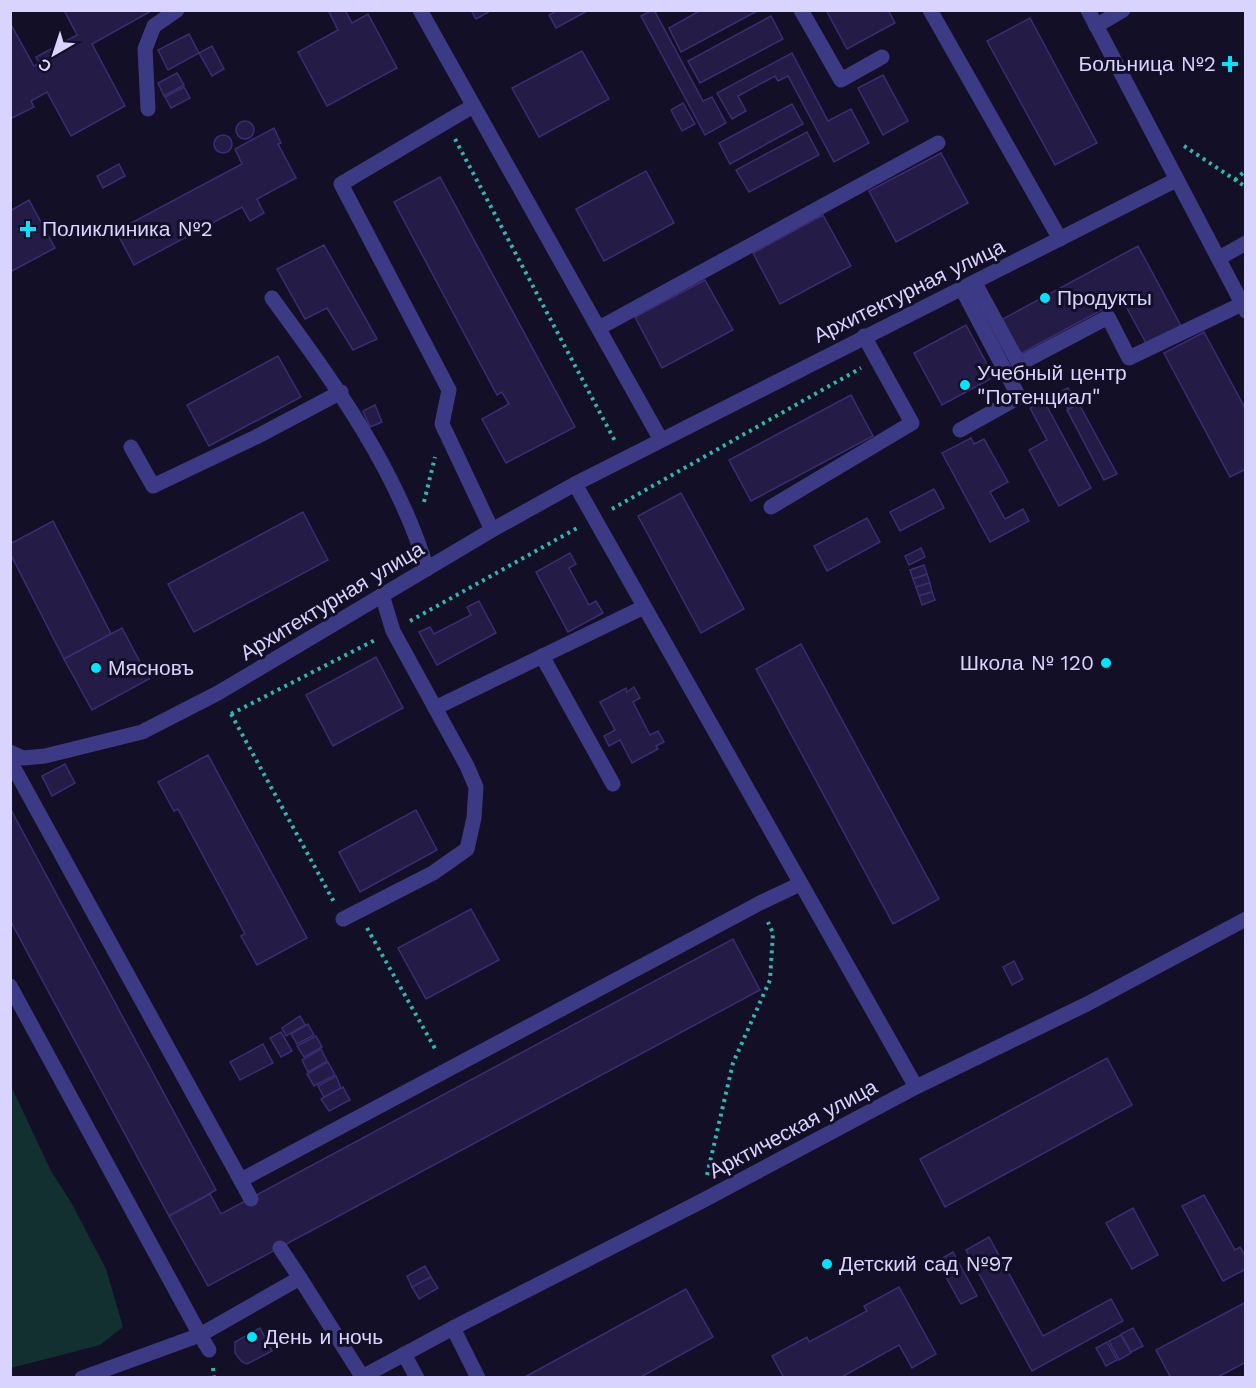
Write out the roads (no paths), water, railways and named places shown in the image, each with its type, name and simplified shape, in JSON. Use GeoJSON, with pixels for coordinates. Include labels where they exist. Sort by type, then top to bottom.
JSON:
{"type":"FeatureCollection","features":[{"type":"Feature","properties":{"kind":"street"},"geometry":{"type":"LineString","coordinates":[[148,109],[145,49],[154,26],[177,10]]}},
{"type":"Feature","properties":{"kind":"street"},"geometry":{"type":"LineString","coordinates":[[420,10],[661,440]]}},
{"type":"Feature","properties":{"kind":"street"},"geometry":{"type":"LineString","coordinates":[[801,10],[841,80],[882,57]]}},
{"type":"Feature","properties":{"kind":"street"},"geometry":{"type":"LineString","coordinates":[[930,10],[1060,239]]}},
{"type":"Feature","properties":{"kind":"street"},"geometry":{"type":"LineString","coordinates":[[968,286],[1019,364],[1108,317],[1129,358],[1244,307],[1088,10]]}},
{"type":"Feature","properties":{"kind":"street"},"geometry":{"type":"LineString","coordinates":[[1096,26],[1123,10]]}},
{"type":"Feature","properties":{"kind":"street"},"geometry":{"type":"LineString","coordinates":[[473,106],[341,184],[449,390],[442,424],[492,530]]}},
{"type":"Feature","properties":{"kind":"street"},"geometry":{"type":"LineString","coordinates":[[599,328],[938,143]]}},
{"type":"Feature","properties":{"kind":"street","name":"Архитектурная улица"},"geometry":{"type":"LineString","coordinates":[[10,752],[23,758],[45,756],[142,732],[218,693],[492,530],[575,484],[1176,180]]}},
{"type":"Feature","properties":{"kind":"street"},"geometry":{"type":"LineString","coordinates":[[1219,258],[1245,243]]}},
{"type":"Feature","properties":{"kind":"street"},"geometry":{"type":"LineString","coordinates":[[960,430],[1019,397],[968,286]]}},
{"type":"Feature","properties":{"kind":"street"},"geometry":{"type":"LineString","coordinates":[[272,298],[364,429],[417,536],[427,569]]}},
{"type":"Feature","properties":{"kind":"street"},"geometry":{"type":"LineString","coordinates":[[771,507],[912,423],[864,336]]}},
{"type":"Feature","properties":{"kind":"street"},"geometry":{"type":"LineString","coordinates":[[131,447],[153,486],[256,437],[340,393]]}},
{"type":"Feature","properties":{"kind":"street"},"geometry":{"type":"LineString","coordinates":[[575,484],[916,1087]]}},
{"type":"Feature","properties":{"kind":"street"},"geometry":{"type":"LineString","coordinates":[[343,919],[433,873],[466,849],[474,818],[476,787],[467,766],[393,631],[382,596]]}},
{"type":"Feature","properties":{"kind":"street"},"geometry":{"type":"LineString","coordinates":[[435,708],[644,607]]}},
{"type":"Feature","properties":{"kind":"street"},"geometry":{"type":"LineString","coordinates":[[542,656],[613,784]]}},
{"type":"Feature","properties":{"kind":"street"},"geometry":{"type":"LineString","coordinates":[[10,761],[251,1198]]}},
{"type":"Feature","properties":{"kind":"street"},"geometry":{"type":"LineString","coordinates":[[241,1180],[760,903],[800,884]]}},
{"type":"Feature","properties":{"kind":"street","name":"Арктическая улица"},"geometry":{"type":"LineString","coordinates":[[362,1377],[916,1087],[1088,1004],[1245,919]]}},
{"type":"Feature","properties":{"kind":"street"},"geometry":{"type":"LineString","coordinates":[[10,986],[209,1350]]}},
{"type":"Feature","properties":{"kind":"street"},"geometry":{"type":"LineString","coordinates":[[280,1248],[362,1377]]}},
{"type":"Feature","properties":{"kind":"street"},"geometry":{"type":"LineString","coordinates":[[82,1377],[200,1335],[300,1278]]}},
{"type":"Feature","properties":{"kind":"street"},"geometry":{"type":"LineString","coordinates":[[453,1328],[478,1377]]}},
{"type":"Feature","properties":{"kind":"street"},"geometry":{"type":"LineString","coordinates":[[404,1354],[417,1377]]}},
{"type":"Feature","properties":{"kind":"place","name":"Больница №2"},"geometry":{"type":"Point","coordinates":[1230,64]}},
{"type":"Feature","properties":{"kind":"place","name":"Поликлиника №2"},"geometry":{"type":"Point","coordinates":[28,229]}},
{"type":"Feature","properties":{"kind":"place","name":"Продукты"},"geometry":{"type":"Point","coordinates":[1045,298]}},
{"type":"Feature","properties":{"kind":"place","name":"Учебный центр \"Потенциал\""},"geometry":{"type":"Point","coordinates":[965,385]}},
{"type":"Feature","properties":{"kind":"place","name":"Школа № 120"},"geometry":{"type":"Point","coordinates":[1106,663]}},
{"type":"Feature","properties":{"kind":"place","name":"Мясновъ"},"geometry":{"type":"Point","coordinates":[96,668]}},
{"type":"Feature","properties":{"kind":"place","name":"Детский сад №97"},"geometry":{"type":"Point","coordinates":[827,1264]}},
{"type":"Feature","properties":{"kind":"place","name":"День и ночь"},"geometry":{"type":"Point","coordinates":[252,1337]}}]}
